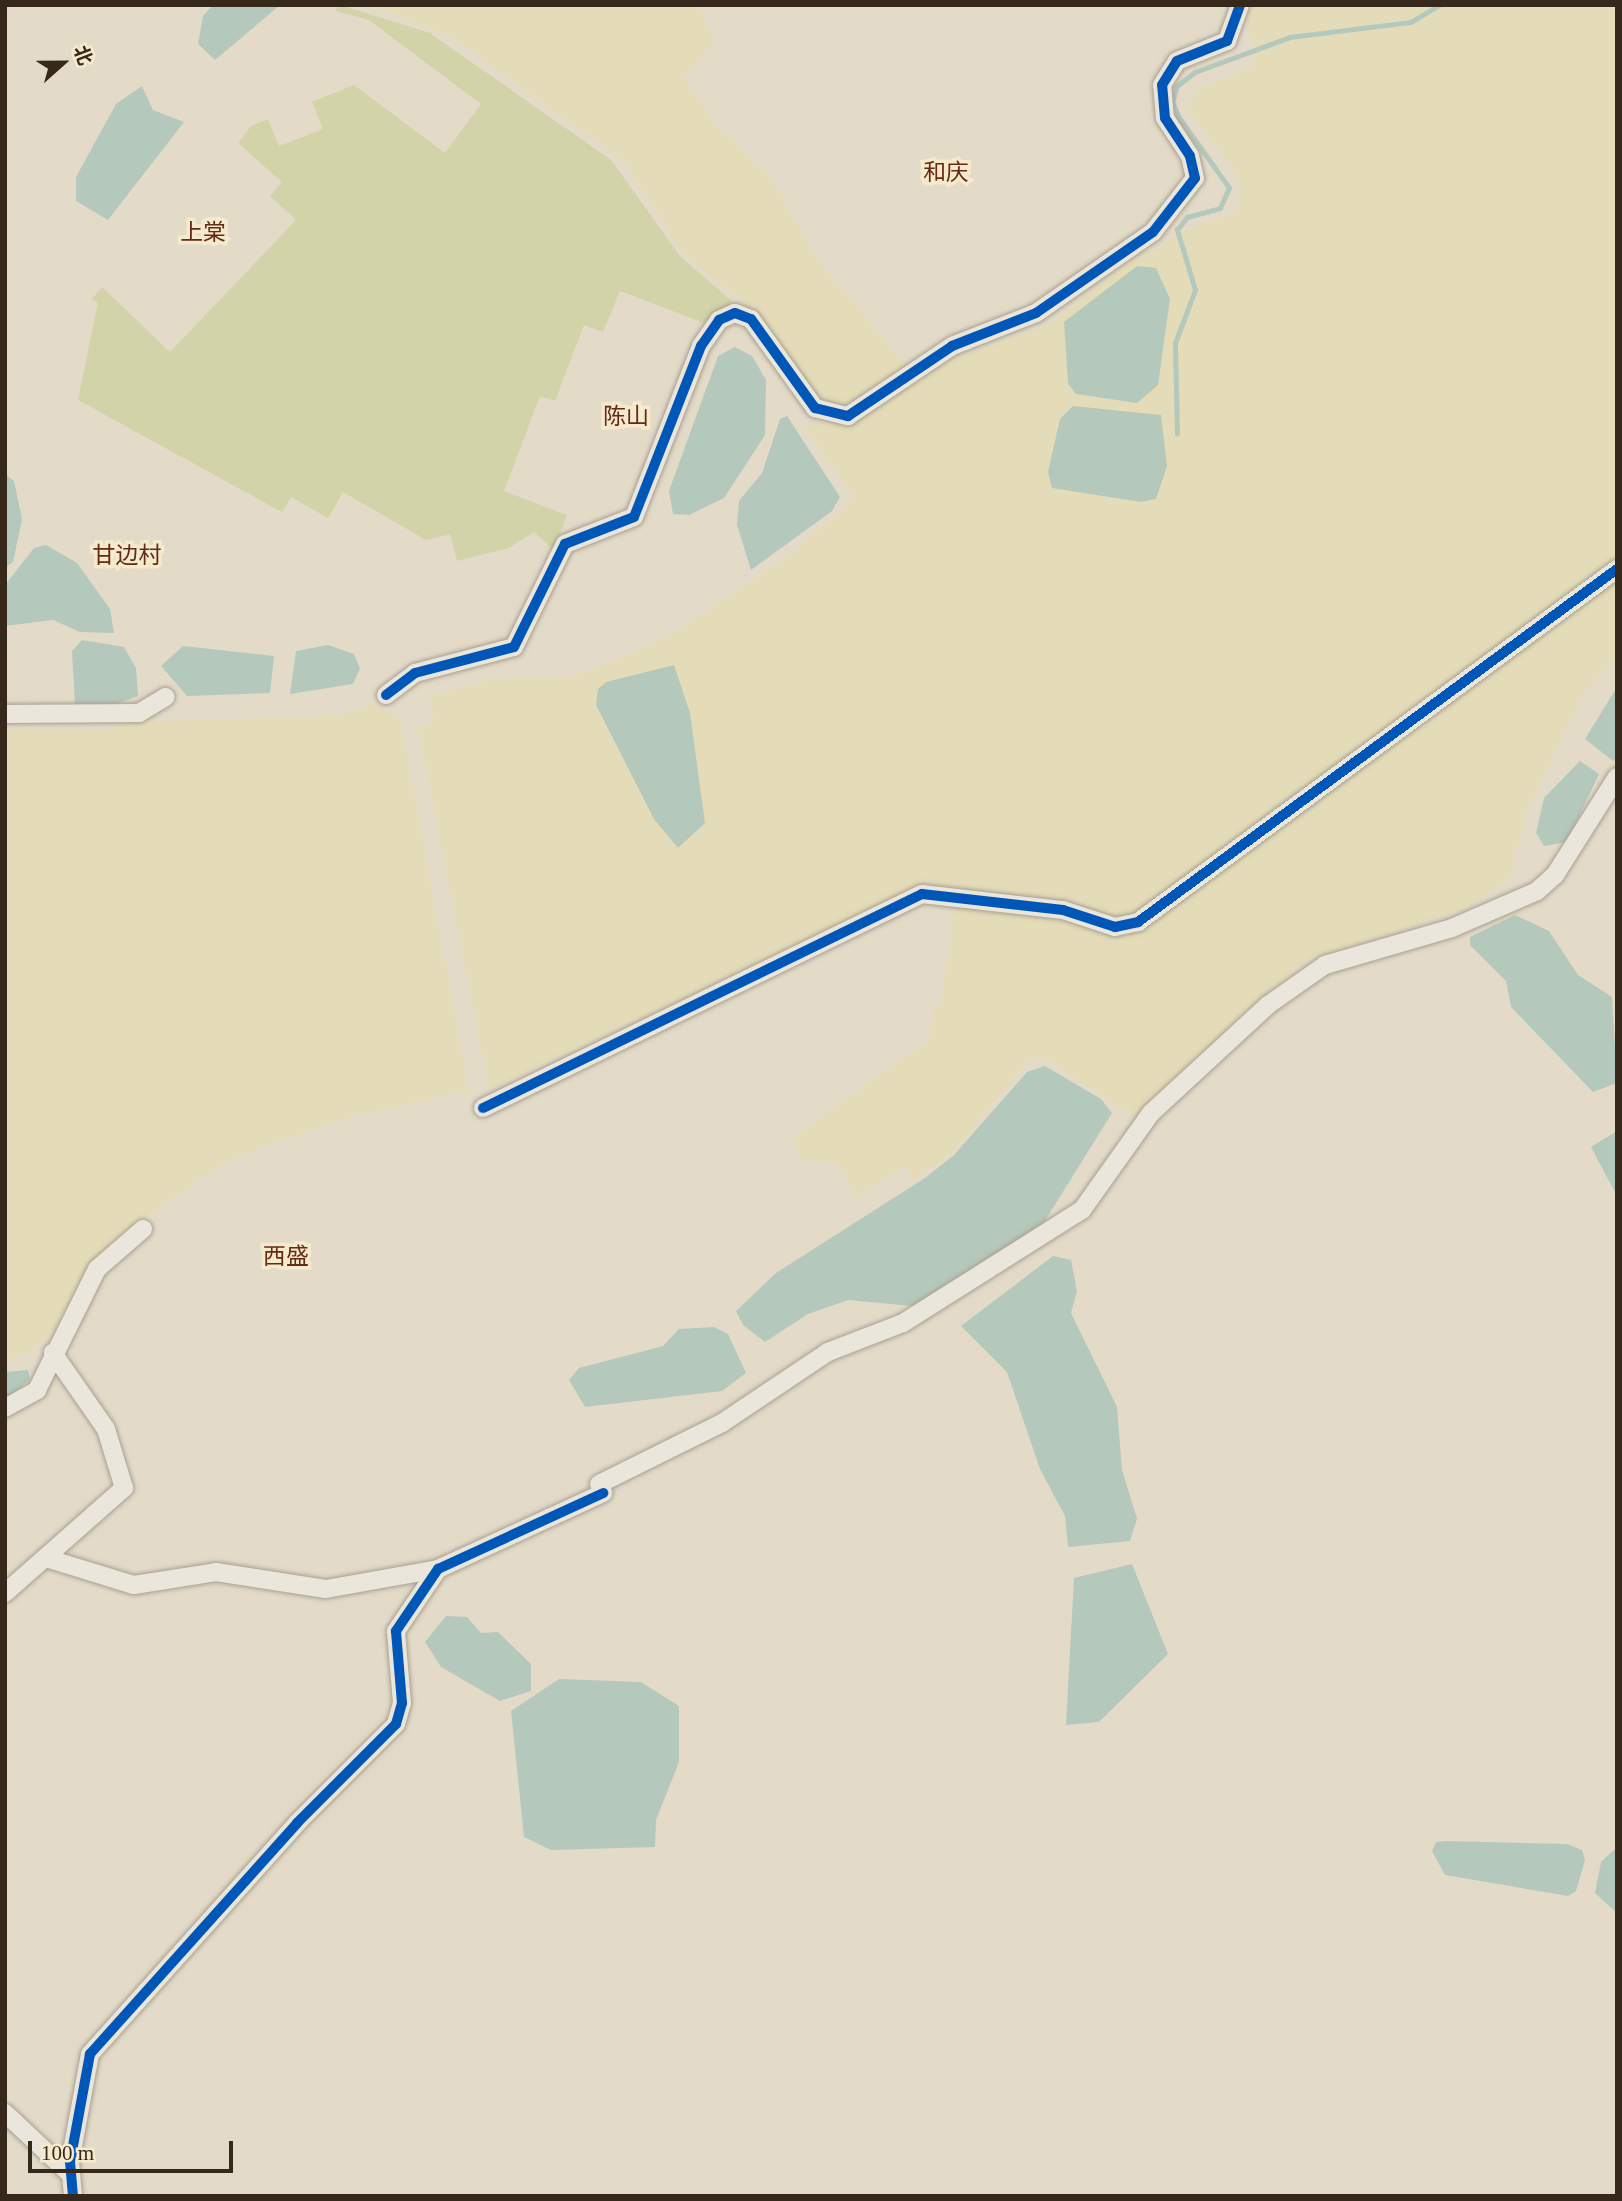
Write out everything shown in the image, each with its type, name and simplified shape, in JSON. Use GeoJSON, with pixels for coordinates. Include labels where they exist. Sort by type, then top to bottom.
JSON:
{"type":"FeatureCollection","features":[{"type":"Feature","properties":{"kind":"street"},"geometry":{"type":"LineString","coordinates":[[386,695],[415,673],[514,648],[565,544],[634,517],[701,346],[719,320],[735,313],[751,318],[815,408],[848,416],[952,346],[1036,313],[1153,232],[1195,178],[1190,156],[1165,118],[1162,85],[1177,61],[1227,41],[1240,5]]}},
{"type":"Feature","properties":{"kind":"street"},"geometry":{"type":"LineString","coordinates":[[483,1108],[922,894],[1063,910],[1115,927],[1138,922],[1617,569]]}},
{"type":"Feature","properties":{"kind":"street"},"geometry":{"type":"LineString","coordinates":[[5,714],[139,713],[166,697]]}},
{"type":"Feature","properties":{"kind":"street"},"geometry":{"type":"LineString","coordinates":[[46,1558],[134,1585],[216,1572],[326,1590],[438,1569],[601,1489],[722,1423],[828,1352],[903,1323],[1082,1210],[1151,1113],[1268,1005],[1325,965],[1452,928],[1537,891],[1555,874],[1617,777]]}},
{"type":"Feature","properties":{"kind":"street"},"geometry":{"type":"LineString","coordinates":[[5,1408],[37,1390],[53,1353],[103,1259],[143,1229]]}},
{"type":"Feature","properties":{"kind":"street"},"geometry":{"type":"LineString","coordinates":[[5,1593],[124,1488],[106,1429],[53,1353]]}},
{"type":"Feature","properties":{"kind":"street"},"geometry":{"type":"LineString","coordinates":[[73,2196],[71,2175],[90,2054],[396,1724],[402,1703],[396,1632],[438,1569]]}},
{"type":"Feature","properties":{"kind":"street"},"geometry":{"type":"LineString","coordinates":[[5,2113],[71,2175]]}},
{"type":"Feature","properties":{"kind":"shaded area"},"geometry":{"type":"Polygon","coordinates":[[[213,5],[279,6],[215,60],[198,44],[203,16],[213,5]]]}},
{"type":"Feature","properties":{"kind":"shaded area"},"geometry":{"type":"Polygon","coordinates":[[[376,5],[697,5],[715,41],[682,76],[720,130],[773,181],[819,262],[908,368],[849,407],[820,405],[749,306],[683,254],[626,163],[455,39],[376,5]]]}},
{"type":"Feature","properties":{"kind":"shaded area"},"geometry":{"type":"Polygon","coordinates":[[[1246,5],[1617,5],[1617,657],[1582,695],[1527,811],[1510,877],[1467,908],[1305,961],[1134,1117],[1042,1056],[1030,1058],[952,1154],[914,1180],[904,1166],[856,1198],[841,1165],[801,1159],[792,1138],[930,1039],[932,1008],[941,1004],[957,888],[930,886],[879,906],[489,1090],[418,728],[434,722],[430,696],[491,680],[580,674],[666,638],[794,552],[855,498],[805,428],[815,422],[848,425],[921,371],[1050,324],[1128,264],[1195,225],[1239,211],[1241,188],[1232,166],[1188,110],[1196,89],[1254,67],[1246,5]]]}},
{"type":"Feature","properties":{"kind":"shaded area"},"geometry":{"type":"Polygon","coordinates":[[[142,86],[153,110],[184,122],[108,220],[76,201],[76,177],[116,104],[142,86]]]}},
{"type":"Feature","properties":{"kind":"shaded area"},"geometry":{"type":"Polygon","coordinates":[[[1137,266],[1156,268],[1170,299],[1158,385],[1137,403],[1076,394],[1068,384],[1064,322],[1137,266]]]}},
{"type":"Feature","properties":{"kind":"shaded area"},"geometry":{"type":"Polygon","coordinates":[[[735,347],[752,356],[766,380],[765,435],[724,498],[689,515],[673,514],[669,491],[718,356],[735,347]]]}},
{"type":"Feature","properties":{"kind":"shaded area"},"geometry":{"type":"Polygon","coordinates":[[[1073,406],[1161,415],[1167,466],[1156,499],[1141,502],[1052,488],[1048,472],[1060,419],[1073,406]]]}},
{"type":"Feature","properties":{"kind":"shaded area"},"geometry":{"type":"Polygon","coordinates":[[[787,416],[840,497],[832,511],[751,570],[737,525],[739,501],[762,473],[780,419],[787,416]]]}},
{"type":"Feature","properties":{"kind":"shaded area"},"geometry":{"type":"Polygon","coordinates":[[[5,474],[14,481],[22,519],[13,562],[5,568],[5,474]]]}},
{"type":"Feature","properties":{"kind":"shaded area"},"geometry":{"type":"Polygon","coordinates":[[[46,545],[77,563],[110,609],[114,633],[80,632],[53,620],[5,626],[5,585],[34,548],[46,545]]]}},
{"type":"Feature","properties":{"kind":"shaded area"},"geometry":{"type":"Polygon","coordinates":[[[82,640],[124,647],[136,668],[138,696],[102,709],[75,705],[72,651],[82,640]]]}},
{"type":"Feature","properties":{"kind":"shaded area"},"geometry":{"type":"Polygon","coordinates":[[[328,645],[354,654],[360,669],[353,684],[290,694],[296,651],[328,645]]]}},
{"type":"Feature","properties":{"kind":"shaded area"},"geometry":{"type":"Polygon","coordinates":[[[183,646],[274,656],[270,693],[187,696],[161,666],[183,646]]]}},
{"type":"Feature","properties":{"kind":"shaded area"},"geometry":{"type":"Polygon","coordinates":[[[674,665],[690,713],[705,823],[678,848],[654,819],[596,705],[598,689],[606,682],[674,665]]]}},
{"type":"Feature","properties":{"kind":"shaded area"},"geometry":{"type":"Polygon","coordinates":[[[1617,687],[1617,757],[1613,761],[1585,739],[1617,687]]]}},
{"type":"Feature","properties":{"kind":"shaded area"},"geometry":{"type":"Polygon","coordinates":[[[373,703],[401,721],[469,1090],[356,1115],[227,1160],[110,1241],[52,1331],[29,1352],[5,1362],[5,728],[106,732],[130,722],[337,716],[373,703]]]}},
{"type":"Feature","properties":{"kind":"shaded area"},"geometry":{"type":"Polygon","coordinates":[[[1580,761],[1599,774],[1567,842],[1544,846],[1536,833],[1544,798],[1580,761]]]}},
{"type":"Feature","properties":{"kind":"shaded area"},"geometry":{"type":"Polygon","coordinates":[[[1515,915],[1549,931],[1578,975],[1612,997],[1617,1083],[1593,1092],[1511,1007],[1506,981],[1470,945],[1470,937],[1515,915]]]}},
{"type":"Feature","properties":{"kind":"shaded area"},"geometry":{"type":"Polygon","coordinates":[[[1045,1066],[1101,1099],[1112,1113],[1043,1224],[912,1306],[848,1300],[808,1314],[765,1342],[743,1325],[736,1311],[776,1273],[925,1178],[954,1155],[1027,1072],[1045,1066]]]}},
{"type":"Feature","properties":{"kind":"shaded area"},"geometry":{"type":"Polygon","coordinates":[[[1617,1131],[1617,1196],[1591,1147],[1617,1131]]]}},
{"type":"Feature","properties":{"kind":"shaded area"},"geometry":{"type":"Polygon","coordinates":[[[1053,1256],[1071,1260],[1077,1291],[1071,1313],[1117,1407],[1122,1470],[1137,1519],[1130,1541],[1068,1547],[1065,1516],[1040,1469],[1007,1372],[961,1326],[1053,1256]]]}},
{"type":"Feature","properties":{"kind":"shaded area"},"geometry":{"type":"Polygon","coordinates":[[[714,1327],[728,1334],[746,1373],[722,1391],[585,1407],[569,1380],[579,1368],[663,1346],[679,1329],[714,1327]]]}},
{"type":"Feature","properties":{"kind":"shaded area"},"geometry":{"type":"Polygon","coordinates":[[[28,1370],[30,1379],[5,1401],[5,1372],[28,1370]]]}},
{"type":"Feature","properties":{"kind":"shaded area"},"geometry":{"type":"Polygon","coordinates":[[[1132,1564],[1168,1654],[1099,1722],[1066,1725],[1074,1578],[1132,1564]]]}},
{"type":"Feature","properties":{"kind":"shaded area"},"geometry":{"type":"Polygon","coordinates":[[[446,1616],[467,1617],[481,1633],[498,1632],[531,1664],[531,1691],[500,1701],[441,1667],[425,1642],[446,1616]]]}},
{"type":"Feature","properties":{"kind":"shaded area"},"geometry":{"type":"Polygon","coordinates":[[[559,1679],[641,1682],[679,1706],[679,1762],[656,1820],[655,1847],[551,1850],[524,1837],[511,1711],[559,1679]]]}},
{"type":"Feature","properties":{"kind":"shaded area"},"geometry":{"type":"Polygon","coordinates":[[[1436,1842],[1567,1844],[1582,1850],[1585,1860],[1576,1891],[1568,1896],[1445,1875],[1432,1851],[1436,1842]]]}},
{"type":"Feature","properties":{"kind":"shaded area"},"geometry":{"type":"Polygon","coordinates":[[[1617,1847],[1617,1913],[1595,1893],[1601,1862],[1617,1847]]]}},
{"type":"Feature","properties":{"kind":"green space"},"geometry":{"type":"Polygon","coordinates":[[[340,5],[430,33],[611,160],[680,256],[733,302],[704,323],[620,291],[603,332],[584,325],[555,401],[540,396],[504,491],[567,515],[554,550],[534,532],[509,548],[457,561],[450,534],[426,540],[343,492],[328,518],[291,497],[282,512],[78,400],[98,302],[91,300],[102,287],[170,352],[296,220],[270,196],[282,182],[238,143],[251,126],[268,119],[279,146],[323,129],[312,102],[354,85],[445,153],[481,104],[369,20],[335,11],[340,5]]]}},
{"type":"Feature","properties":{"kind":"waterway"},"geometry":{"type":"LineString","coordinates":[[1177,434],[1175,343],[1195,290],[1177,230],[1187,217],[1220,208],[1229,188],[1179,118],[1172,102],[1177,86],[1195,72],[1290,37],[1411,22],[1439,5]]}},
{"type":"Feature","properties":{"kind":"cycle path"},"geometry":{"type":"LineString","coordinates":[[386,695],[415,673],[514,647],[565,544],[634,517],[701,346],[719,320],[735,313],[751,319],[815,408],[848,416],[952,346],[1036,313],[1153,232],[1195,178],[1190,156],[1165,118],[1162,85],[1177,61],[1227,41],[1240,5]]}},
{"type":"Feature","properties":{"kind":"cycle path"},"geometry":{"type":"LineString","coordinates":[[483,1108],[922,894],[1063,910],[1115,927],[1138,922],[1617,569]]}},
{"type":"Feature","properties":{"kind":"cycle path"},"geometry":{"type":"LineString","coordinates":[[73,2196],[70,2162],[90,2054],[297,1823],[396,1724],[402,1703],[396,1631],[438,1569],[603,1493]]}},
{"type":"Feature","properties":{"kind":"district","name":"和庆"},"geometry":{"type":"Point","coordinates":[946,173]}},
{"type":"Feature","properties":{"kind":"district","name":"上棠"},"geometry":{"type":"Point","coordinates":[203,233]}},
{"type":"Feature","properties":{"kind":"district","name":"陈山"},"geometry":{"type":"Point","coordinates":[626,417]}},
{"type":"Feature","properties":{"kind":"district","name":"甘边村"},"geometry":{"type":"Point","coordinates":[127,556]}},
{"type":"Feature","properties":{"kind":"district","name":"西盛"},"geometry":{"type":"Point","coordinates":[286,1257]}}]}
